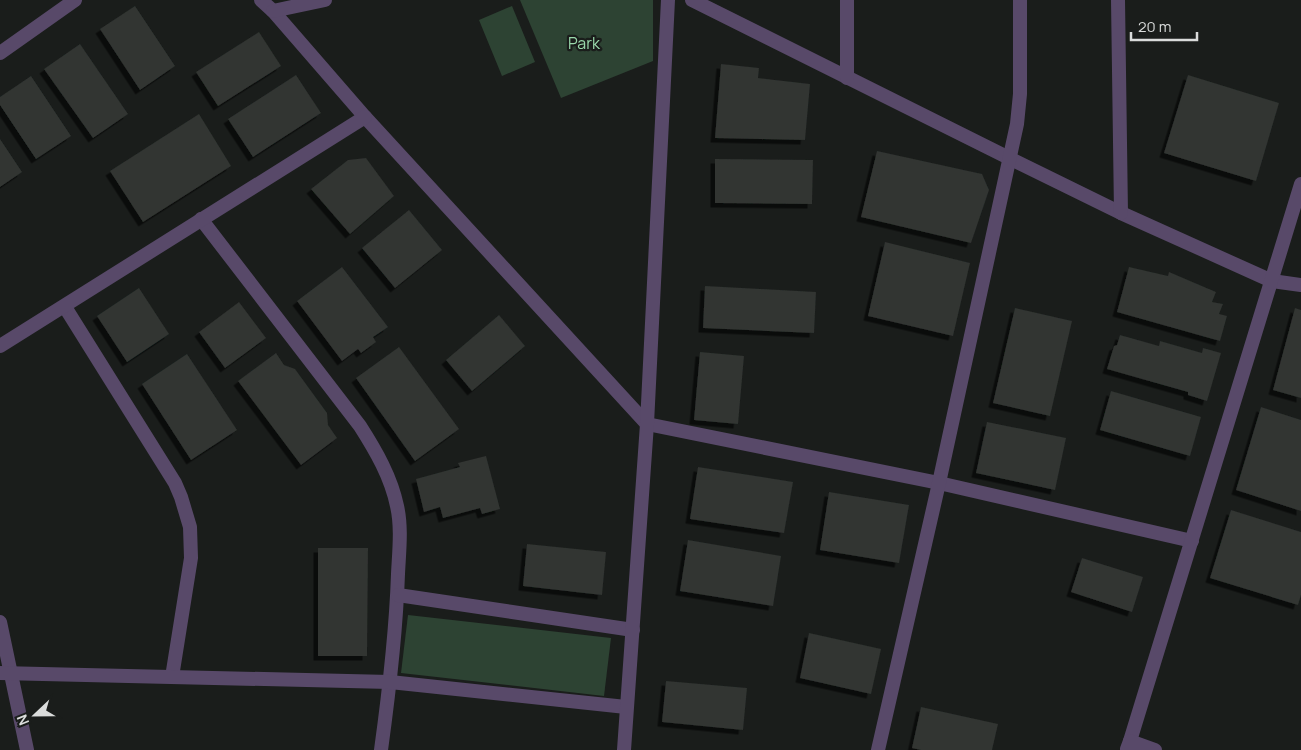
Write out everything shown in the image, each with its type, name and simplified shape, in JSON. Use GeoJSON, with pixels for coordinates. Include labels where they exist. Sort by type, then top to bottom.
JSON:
{"type":"FeatureCollection","features":[{"type":"Feature","properties":{"kind":"street"},"geometry":{"type":"LineString","coordinates":[[0,53],[75,0]]}},
{"type":"Feature","properties":{"kind":"street"},"geometry":{"type":"LineString","coordinates":[[260,0],[273,11],[365,117],[647,424],[938,483],[1192,541]]}},
{"type":"Feature","properties":{"kind":"street"},"geometry":{"type":"LineString","coordinates":[[273,11],[325,0]]}},
{"type":"Feature","properties":{"kind":"street"},"geometry":{"type":"LineString","coordinates":[[624,750],[647,424],[668,0]]}},
{"type":"Feature","properties":{"kind":"street"},"geometry":{"type":"LineString","coordinates":[[692,0],[1121,212],[1272,281],[1301,285]]}},
{"type":"Feature","properties":{"kind":"street"},"geometry":{"type":"LineString","coordinates":[[847,0],[848,78]]}},
{"type":"Feature","properties":{"kind":"street"},"geometry":{"type":"LineString","coordinates":[[878,750],[1017,124],[1020,94],[1020,0]]}},
{"type":"Feature","properties":{"kind":"street"},"geometry":{"type":"LineString","coordinates":[[1118,0],[1121,212]]}},
{"type":"Feature","properties":{"kind":"street"},"geometry":{"type":"LineString","coordinates":[[0,346],[65,307],[365,117]]}},
{"type":"Feature","properties":{"kind":"street"},"geometry":{"type":"LineString","coordinates":[[1155,750],[1128,746],[1301,184]]}},
{"type":"Feature","properties":{"kind":"street"},"geometry":{"type":"LineString","coordinates":[[202,219],[360,426],[375,449],[387,475],[397,506],[400,534],[398,595],[390,682],[381,750]]}},
{"type":"Feature","properties":{"kind":"street"},"geometry":{"type":"LineString","coordinates":[[65,307],[175,483],[186,512],[190,527],[191,558],[172,677]]}},
{"type":"Feature","properties":{"kind":"street"},"geometry":{"type":"LineString","coordinates":[[398,595],[633,630]]}},
{"type":"Feature","properties":{"kind":"street"},"geometry":{"type":"LineString","coordinates":[[0,622],[5,673],[27,750]]}},
{"type":"Feature","properties":{"kind":"street"},"geometry":{"type":"LineString","coordinates":[[5,673],[390,682],[626,707]]}},
{"type":"Feature","properties":{"kind":"green space","name":"Park"},"geometry":{"type":"Polygon","coordinates":[[[520,0],[653,0],[653,61],[561,98],[520,0]]]}},
{"type":"Feature","properties":{"kind":"green space"},"geometry":{"type":"Polygon","coordinates":[[[512,6],[535,62],[502,76],[479,20],[512,6]]]}},
{"type":"Feature","properties":{"kind":"green space"},"geometry":{"type":"Polygon","coordinates":[[[408,615],[611,638],[604,696],[401,673],[408,615]]]}},
{"type":"Feature","properties":{"kind":"building"},"geometry":{"type":"Polygon","coordinates":[[[135,6],[175,66],[140,90],[100,29],[135,6]]]}},
{"type":"Feature","properties":{"kind":"building"},"geometry":{"type":"Polygon","coordinates":[[[259,32],[281,66],[218,106],[196,72],[259,32]]]}},
{"type":"Feature","properties":{"kind":"building"},"geometry":{"type":"Polygon","coordinates":[[[80,44],[128,114],[93,138],[44,69],[80,44]]]}},
{"type":"Feature","properties":{"kind":"building"},"geometry":{"type":"Polygon","coordinates":[[[721,64],[759,68],[758,78],[810,84],[805,140],[715,138],[721,64]]]}},
{"type":"Feature","properties":{"kind":"building"},"geometry":{"type":"Polygon","coordinates":[[[296,75],[321,113],[253,157],[228,119],[296,75]]]}},
{"type":"Feature","properties":{"kind":"building"},"geometry":{"type":"Polygon","coordinates":[[[1188,75],[1279,103],[1256,181],[1164,153],[1188,75]]]}},
{"type":"Feature","properties":{"kind":"building"},"geometry":{"type":"Polygon","coordinates":[[[31,76],[71,136],[36,159],[0,105],[0,97],[31,76]]]}},
{"type":"Feature","properties":{"kind":"building"},"geometry":{"type":"Polygon","coordinates":[[[199,114],[231,166],[143,222],[110,171],[199,114]]]}},
{"type":"Feature","properties":{"kind":"building"},"geometry":{"type":"Polygon","coordinates":[[[0,139],[22,172],[0,187],[0,139]]]}},
{"type":"Feature","properties":{"kind":"building"},"geometry":{"type":"Polygon","coordinates":[[[877,151],[982,174],[989,190],[971,243],[861,217],[877,151]]]}},
{"type":"Feature","properties":{"kind":"building"},"geometry":{"type":"Polygon","coordinates":[[[366,158],[394,196],[350,234],[311,189],[348,160],[366,158]]]}},
{"type":"Feature","properties":{"kind":"building"},"geometry":{"type":"Polygon","coordinates":[[[715,159],[813,160],[812,204],[715,203],[715,159]]]}},
{"type":"Feature","properties":{"kind":"building"},"geometry":{"type":"Polygon","coordinates":[[[409,210],[442,250],[395,288],[362,248],[409,210]]]}},
{"type":"Feature","properties":{"kind":"building"},"geometry":{"type":"Polygon","coordinates":[[[885,242],[970,263],[953,336],[868,316],[885,242]]]}},
{"type":"Feature","properties":{"kind":"building"},"geometry":{"type":"Polygon","coordinates":[[[342,267],[388,327],[373,337],[376,342],[361,353],[358,349],[342,361],[297,301],[342,267]]]}},
{"type":"Feature","properties":{"kind":"building"},"geometry":{"type":"Polygon","coordinates":[[[1129,267],[1168,276],[1169,272],[1216,292],[1212,302],[1223,304],[1219,314],[1227,316],[1220,341],[1117,312],[1129,267]]]}},
{"type":"Feature","properties":{"kind":"building"},"geometry":{"type":"Polygon","coordinates":[[[705,286],[816,292],[814,333],[703,328],[705,286]]]}},
{"type":"Feature","properties":{"kind":"building"},"geometry":{"type":"Polygon","coordinates":[[[139,288],[169,334],[127,362],[97,316],[139,288]]]}},
{"type":"Feature","properties":{"kind":"building"},"geometry":{"type":"Polygon","coordinates":[[[239,302],[266,338],[225,368],[199,332],[239,302]]]}},
{"type":"Feature","properties":{"kind":"building"},"geometry":{"type":"Polygon","coordinates":[[[1015,308],[1072,321],[1050,416],[993,403],[1015,308]]]}},
{"type":"Feature","properties":{"kind":"building"},"geometry":{"type":"Polygon","coordinates":[[[1295,308],[1301,310],[1301,398],[1273,390],[1295,308]]]}},
{"type":"Feature","properties":{"kind":"building"},"geometry":{"type":"Polygon","coordinates":[[[499,315],[525,346],[472,391],[446,360],[499,315]]]}},
{"type":"Feature","properties":{"kind":"building"},"geometry":{"type":"Polygon","coordinates":[[[1120,335],[1159,346],[1160,341],[1202,353],[1203,348],[1221,353],[1207,401],[1188,395],[1188,392],[1107,369],[1114,346],[1117,345],[1120,335]]]}},
{"type":"Feature","properties":{"kind":"building"},"geometry":{"type":"Polygon","coordinates":[[[399,347],[459,429],[415,461],[356,378],[399,347]]]}},
{"type":"Feature","properties":{"kind":"building"},"geometry":{"type":"Polygon","coordinates":[[[700,352],[744,356],[738,424],[694,420],[700,352]]]}},
{"type":"Feature","properties":{"kind":"building"},"geometry":{"type":"Polygon","coordinates":[[[276,353],[284,365],[295,369],[327,413],[328,425],[337,438],[301,465],[238,381],[276,353]]]}},
{"type":"Feature","properties":{"kind":"building"},"geometry":{"type":"Polygon","coordinates":[[[187,354],[237,430],[191,460],[142,384],[187,354]]]}},
{"type":"Feature","properties":{"kind":"building"},"geometry":{"type":"Polygon","coordinates":[[[1111,391],[1201,417],[1190,456],[1100,430],[1111,391]]]}},
{"type":"Feature","properties":{"kind":"building"},"geometry":{"type":"Polygon","coordinates":[[[1261,407],[1301,420],[1301,511],[1236,490],[1261,407]]]}},
{"type":"Feature","properties":{"kind":"building"},"geometry":{"type":"Polygon","coordinates":[[[987,422],[1066,438],[1055,490],[976,473],[987,422]]]}},
{"type":"Feature","properties":{"kind":"building"},"geometry":{"type":"Polygon","coordinates":[[[486,456],[500,509],[482,514],[480,508],[443,518],[440,507],[424,512],[416,479],[460,467],[458,463],[486,456]]]}},
{"type":"Feature","properties":{"kind":"building"},"geometry":{"type":"Polygon","coordinates":[[[698,467],[793,482],[784,533],[690,519],[698,467]]]}},
{"type":"Feature","properties":{"kind":"building"},"geometry":{"type":"Polygon","coordinates":[[[829,492],[909,505],[899,563],[820,550],[829,492]]]}},
{"type":"Feature","properties":{"kind":"building"},"geometry":{"type":"Polygon","coordinates":[[[1231,510],[1301,532],[1301,595],[1298,605],[1210,578],[1231,510]]]}},
{"type":"Feature","properties":{"kind":"building"},"geometry":{"type":"Polygon","coordinates":[[[688,540],[781,556],[773,606],[680,591],[688,540]]]}},
{"type":"Feature","properties":{"kind":"building"},"geometry":{"type":"Polygon","coordinates":[[[527,544],[606,552],[602,595],[523,586],[527,544]]]}},
{"type":"Feature","properties":{"kind":"building"},"geometry":{"type":"Polygon","coordinates":[[[318,548],[368,548],[367,656],[318,656],[318,548]]]}},
{"type":"Feature","properties":{"kind":"building"},"geometry":{"type":"Polygon","coordinates":[[[1082,558],[1143,577],[1132,612],[1071,592],[1082,558]]]}},
{"type":"Feature","properties":{"kind":"building"},"geometry":{"type":"Polygon","coordinates":[[[809,633],[881,649],[871,694],[800,678],[809,633]]]}},
{"type":"Feature","properties":{"kind":"building"},"geometry":{"type":"Polygon","coordinates":[[[666,681],[747,688],[743,730],[662,722],[666,681]]]}},
{"type":"Feature","properties":{"kind":"building"},"geometry":{"type":"Polygon","coordinates":[[[921,707],[998,724],[992,750],[921,750],[912,748],[921,707]]]}}]}
